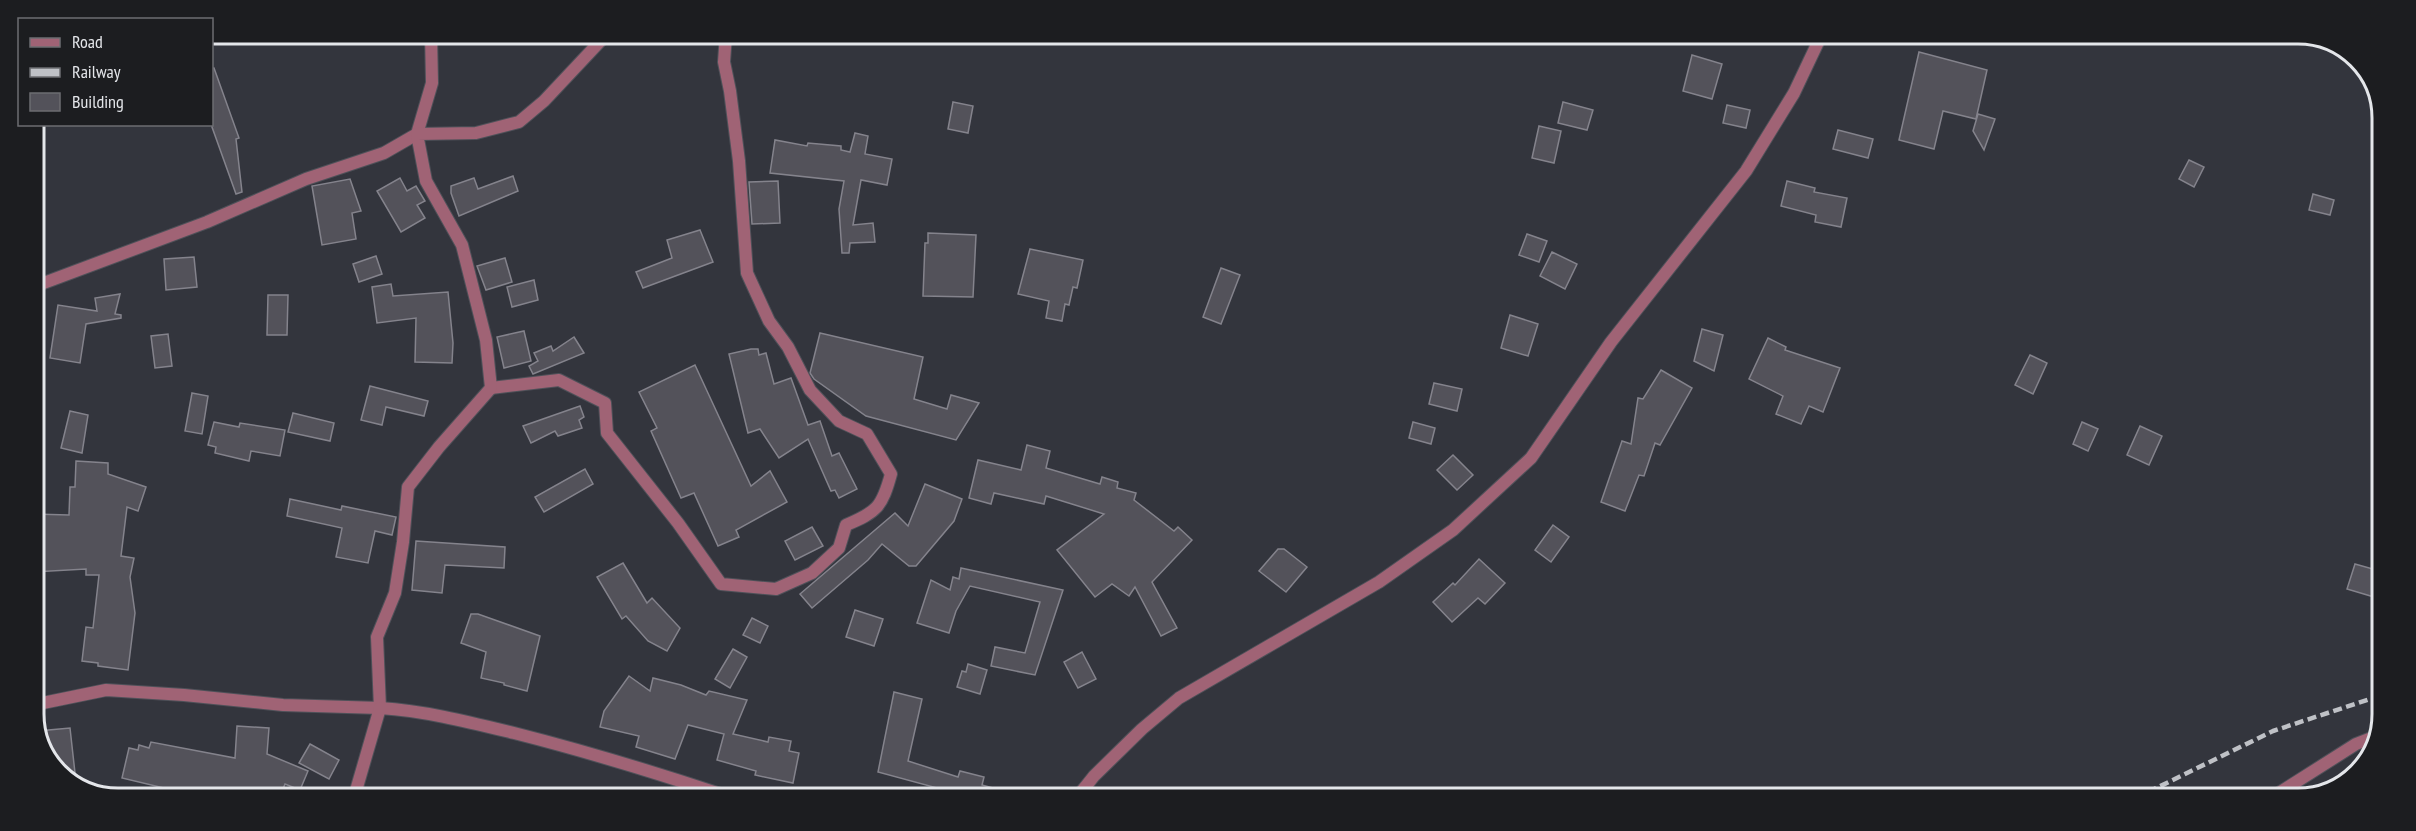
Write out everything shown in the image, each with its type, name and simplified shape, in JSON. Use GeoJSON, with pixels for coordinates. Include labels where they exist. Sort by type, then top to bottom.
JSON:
{"type":"FeatureCollection","features":[{"type":"Feature","properties":{"kind":"street"},"geometry":{"type":"LineString","coordinates":[[431,43],[432,83],[417,134],[426,181],[462,245],[486,340],[491,388]]}},
{"type":"Feature","properties":{"kind":"street"},"geometry":{"type":"LineString","coordinates":[[43,283],[207,222],[306,179],[384,153],[417,134],[476,133],[519,122],[544,101],[599,43]]}},
{"type":"Feature","properties":{"kind":"street"},"geometry":{"type":"LineString","coordinates":[[357,788],[380,708],[377,637],[395,593],[404,542],[408,488],[439,447],[491,388],[559,380],[605,403],[606,433],[678,523],[721,584],[776,589],[812,573],[839,548],[846,525],[867,516],[884,500],[891,474],[867,434],[839,420],[810,390],[788,347],[769,321],[747,273],[739,161],[724,62],[725,43]]}},
{"type":"Feature","properties":{"kind":"street"},"geometry":{"type":"LineString","coordinates":[[1084,788],[1142,729],[1179,698],[1379,582],[1453,530],[1531,458],[1611,342],[1746,171],[1794,93],[1818,43]]}},
{"type":"Feature","properties":{"kind":"street"},"geometry":{"type":"LineString","coordinates":[[44,703],[106,690],[283,705],[412,710],[541,740],[646,769],[702,788]]}},
{"type":"Feature","properties":{"kind":"street"},"geometry":{"type":"LineString","coordinates":[[2287,788],[2356,744],[2368,739]]}},
{"type":"Feature","properties":{"kind":"building"},"geometry":{"type":"Polygon","coordinates":[[[1919,52],[1987,70],[1976,119],[1943,111],[1934,149],[1899,140],[1919,52]]]}},
{"type":"Feature","properties":{"kind":"building"},"geometry":{"type":"Polygon","coordinates":[[[1692,55],[1722,64],[1712,99],[1683,91],[1692,55]]]}},
{"type":"Feature","properties":{"kind":"building"},"geometry":{"type":"Polygon","coordinates":[[[214,68],[239,138],[236,139],[242,192],[236,194],[212,127],[214,68]]]}},
{"type":"Feature","properties":{"kind":"building"},"geometry":{"type":"Polygon","coordinates":[[[953,102],[973,106],[968,133],[948,129],[953,102]]]}},
{"type":"Feature","properties":{"kind":"building"},"geometry":{"type":"Polygon","coordinates":[[[1563,102],[1593,110],[1587,130],[1558,123],[1563,102]]]}},
{"type":"Feature","properties":{"kind":"building"},"geometry":{"type":"Polygon","coordinates":[[[1727,105],[1750,110],[1746,128],[1723,123],[1727,105]]]}},
{"type":"Feature","properties":{"kind":"building"},"geometry":{"type":"Polygon","coordinates":[[[1978,114],[1995,119],[1984,150],[1973,131],[1978,114]]]}},
{"type":"Feature","properties":{"kind":"building"},"geometry":{"type":"Polygon","coordinates":[[[1539,126],[1561,131],[1554,163],[1532,158],[1539,126]]]}},
{"type":"Feature","properties":{"kind":"building"},"geometry":{"type":"Polygon","coordinates":[[[1838,130],[1873,139],[1868,158],[1833,149],[1838,130]]]}},
{"type":"Feature","properties":{"kind":"building"},"geometry":{"type":"Polygon","coordinates":[[[855,133],[868,136],[865,154],[892,159],[887,185],[861,180],[853,225],[873,223],[875,242],[850,243],[849,253],[842,253],[839,209],[844,181],[770,173],[775,140],[807,146],[808,143],[841,146],[841,150],[850,152],[855,133]]]}},
{"type":"Feature","properties":{"kind":"building"},"geometry":{"type":"Polygon","coordinates":[[[2189,160],[2204,167],[2194,187],[2179,179],[2189,160]]]}},
{"type":"Feature","properties":{"kind":"building"},"geometry":{"type":"Polygon","coordinates":[[[513,176],[518,191],[459,216],[451,193],[451,186],[474,178],[478,189],[513,176]]]}},
{"type":"Feature","properties":{"kind":"building"},"geometry":{"type":"Polygon","coordinates":[[[400,178],[407,191],[416,186],[425,201],[417,205],[425,218],[401,232],[377,191],[400,178]]]}},
{"type":"Feature","properties":{"kind":"building"},"geometry":{"type":"Polygon","coordinates":[[[350,179],[361,211],[352,213],[356,239],[322,245],[312,186],[350,179]]]}},
{"type":"Feature","properties":{"kind":"building"},"geometry":{"type":"Polygon","coordinates":[[[778,181],[780,223],[752,224],[749,182],[778,181]]]}},
{"type":"Feature","properties":{"kind":"building"},"geometry":{"type":"Polygon","coordinates":[[[1787,181],[1815,188],[1814,192],[1847,198],[1841,227],[1815,222],[1816,215],[1781,206],[1787,181]]]}},
{"type":"Feature","properties":{"kind":"building"},"geometry":{"type":"Polygon","coordinates":[[[2313,194],[2334,200],[2330,215],[2309,210],[2313,194]]]}},
{"type":"Feature","properties":{"kind":"building"},"geometry":{"type":"Polygon","coordinates":[[[700,230],[713,262],[643,288],[636,272],[672,258],[667,240],[700,230]]]}},
{"type":"Feature","properties":{"kind":"building"},"geometry":{"type":"Polygon","coordinates":[[[928,233],[976,235],[973,297],[923,296],[925,243],[928,243],[928,233]]]}},
{"type":"Feature","properties":{"kind":"building"},"geometry":{"type":"Polygon","coordinates":[[[1527,234],[1547,241],[1539,262],[1519,255],[1527,234]]]}},
{"type":"Feature","properties":{"kind":"building"},"geometry":{"type":"Polygon","coordinates":[[[1030,249],[1083,260],[1077,288],[1073,287],[1069,305],[1065,304],[1062,321],[1046,318],[1049,301],[1018,294],[1030,249]]]}},
{"type":"Feature","properties":{"kind":"building"},"geometry":{"type":"Polygon","coordinates":[[[1552,252],[1577,264],[1565,289],[1540,276],[1552,252]]]}},
{"type":"Feature","properties":{"kind":"building"},"geometry":{"type":"Polygon","coordinates":[[[376,256],[382,274],[359,282],[353,264],[376,256]]]}},
{"type":"Feature","properties":{"kind":"building"},"geometry":{"type":"Polygon","coordinates":[[[194,257],[197,287],[166,290],[164,259],[194,257]]]}},
{"type":"Feature","properties":{"kind":"building"},"geometry":{"type":"Polygon","coordinates":[[[505,258],[512,282],[486,290],[477,266],[505,258]]]}},
{"type":"Feature","properties":{"kind":"building"},"geometry":{"type":"Polygon","coordinates":[[[1221,268],[1240,275],[1221,324],[1203,317],[1221,268]]]}},
{"type":"Feature","properties":{"kind":"building"},"geometry":{"type":"Polygon","coordinates":[[[534,280],[538,300],[512,307],[507,287],[534,280]]]}},
{"type":"Feature","properties":{"kind":"building"},"geometry":{"type":"Polygon","coordinates":[[[391,284],[393,296],[448,292],[453,343],[452,363],[415,362],[416,318],[377,323],[372,287],[391,284]]]}},
{"type":"Feature","properties":{"kind":"building"},"geometry":{"type":"Polygon","coordinates":[[[120,294],[115,314],[121,315],[121,318],[86,324],[80,363],[50,358],[58,305],[97,311],[95,298],[120,294]]]}},
{"type":"Feature","properties":{"kind":"building"},"geometry":{"type":"Polygon","coordinates":[[[268,295],[288,295],[287,335],[267,335],[268,295]]]}},
{"type":"Feature","properties":{"kind":"building"},"geometry":{"type":"Polygon","coordinates":[[[1510,315],[1538,324],[1528,356],[1501,348],[1510,315]]]}},
{"type":"Feature","properties":{"kind":"building"},"geometry":{"type":"Polygon","coordinates":[[[1702,329],[1723,335],[1714,371],[1694,361],[1702,329]]]}},
{"type":"Feature","properties":{"kind":"building"},"geometry":{"type":"Polygon","coordinates":[[[524,331],[531,361],[504,368],[497,337],[524,331]]]}},
{"type":"Feature","properties":{"kind":"building"},"geometry":{"type":"Polygon","coordinates":[[[820,333],[923,357],[914,399],[947,409],[951,395],[979,403],[956,440],[866,416],[814,379],[810,373],[820,333]]]}},
{"type":"Feature","properties":{"kind":"building"},"geometry":{"type":"Polygon","coordinates":[[[168,334],[172,366],[155,368],[151,336],[168,334]]]}},
{"type":"Feature","properties":{"kind":"building"},"geometry":{"type":"Polygon","coordinates":[[[574,337],[584,353],[533,374],[529,366],[538,361],[534,353],[551,346],[553,351],[574,337]]]}},
{"type":"Feature","properties":{"kind":"building"},"geometry":{"type":"Polygon","coordinates":[[[1768,338],[1786,347],[1785,350],[1840,368],[1823,412],[1809,406],[1801,424],[1776,414],[1783,396],[1749,379],[1768,338]]]}},
{"type":"Feature","properties":{"kind":"building"},"geometry":{"type":"Polygon","coordinates":[[[758,349],[759,355],[766,353],[774,384],[791,378],[808,425],[820,421],[832,456],[839,453],[857,489],[839,498],[835,490],[831,491],[808,439],[779,458],[760,429],[748,433],[729,354],[758,349]]]}},
{"type":"Feature","properties":{"kind":"building"},"geometry":{"type":"Polygon","coordinates":[[[2030,355],[2047,363],[2033,394],[2015,385],[2030,355]]]}},
{"type":"Feature","properties":{"kind":"building"},"geometry":{"type":"Polygon","coordinates":[[[695,365],[751,486],[770,471],[787,502],[736,530],[739,537],[718,546],[694,493],[681,498],[651,431],[657,428],[639,392],[695,365]]]}},
{"type":"Feature","properties":{"kind":"building"},"geometry":{"type":"Polygon","coordinates":[[[1661,370],[1692,388],[1660,445],[1655,443],[1644,476],[1639,475],[1625,511],[1601,502],[1622,441],[1631,444],[1638,398],[1643,399],[1661,370]]]}},
{"type":"Feature","properties":{"kind":"building"},"geometry":{"type":"Polygon","coordinates":[[[1434,383],[1462,389],[1457,411],[1429,404],[1434,383]]]}},
{"type":"Feature","properties":{"kind":"building"},"geometry":{"type":"Polygon","coordinates":[[[370,386],[428,401],[424,416],[386,407],[382,425],[361,420],[370,386]]]}},
{"type":"Feature","properties":{"kind":"building"},"geometry":{"type":"Polygon","coordinates":[[[192,393],[208,396],[202,434],[185,431],[192,393]]]}},
{"type":"Feature","properties":{"kind":"building"},"geometry":{"type":"Polygon","coordinates":[[[580,406],[584,417],[579,420],[582,428],[558,436],[555,431],[531,443],[523,426],[580,406]]]}},
{"type":"Feature","properties":{"kind":"building"},"geometry":{"type":"Polygon","coordinates":[[[70,411],[88,415],[82,453],[61,448],[70,411]]]}},
{"type":"Feature","properties":{"kind":"building"},"geometry":{"type":"Polygon","coordinates":[[[293,413],[334,423],[330,441],[288,432],[293,413]]]}},
{"type":"Feature","properties":{"kind":"building"},"geometry":{"type":"Polygon","coordinates":[[[214,422],[239,427],[240,423],[285,430],[280,456],[251,451],[249,461],[215,453],[216,447],[208,445],[214,422]]]}},
{"type":"Feature","properties":{"kind":"building"},"geometry":{"type":"Polygon","coordinates":[[[1413,422],[1435,428],[1431,444],[1409,438],[1413,422]]]}},
{"type":"Feature","properties":{"kind":"building"},"geometry":{"type":"Polygon","coordinates":[[[2082,422],[2098,429],[2088,451],[2073,444],[2082,422]]]}},
{"type":"Feature","properties":{"kind":"building"},"geometry":{"type":"Polygon","coordinates":[[[2140,426],[2162,436],[2149,465],[2127,455],[2140,426]]]}},
{"type":"Feature","properties":{"kind":"building"},"geometry":{"type":"Polygon","coordinates":[[[1027,445],[1050,451],[1046,468],[1100,484],[1102,477],[1118,482],[1117,488],[1136,493],[1134,500],[1174,531],[1178,527],[1192,540],[1152,582],[1177,628],[1161,636],[1135,587],[1129,596],[1112,584],[1095,597],[1057,550],[1104,514],[1046,496],[1044,504],[994,493],[991,504],[969,498],[978,460],[1021,470],[1027,445]]]}},
{"type":"Feature","properties":{"kind":"building"},"geometry":{"type":"Polygon","coordinates":[[[1453,455],[1473,475],[1457,490],[1437,470],[1453,455]]]}},
{"type":"Feature","properties":{"kind":"building"},"geometry":{"type":"Polygon","coordinates":[[[76,461],[108,463],[108,474],[146,487],[138,511],[127,507],[121,556],[134,558],[130,577],[135,613],[128,670],[98,666],[98,663],[82,661],[86,627],[93,628],[99,575],[86,575],[86,569],[44,571],[44,514],[69,515],[70,487],[75,487],[76,461]]]}},
{"type":"Feature","properties":{"kind":"building"},"geometry":{"type":"Polygon","coordinates":[[[585,469],[593,484],[544,512],[535,497],[585,469]]]}},
{"type":"Feature","properties":{"kind":"building"},"geometry":{"type":"Polygon","coordinates":[[[925,484],[962,499],[954,521],[916,566],[909,566],[882,544],[868,560],[812,608],[800,594],[895,513],[908,526],[925,484]]]}},
{"type":"Feature","properties":{"kind":"building"},"geometry":{"type":"Polygon","coordinates":[[[290,499],[341,510],[342,506],[396,517],[392,535],[375,531],[368,563],[336,557],[342,528],[287,516],[290,499]]]}},
{"type":"Feature","properties":{"kind":"building"},"geometry":{"type":"Polygon","coordinates":[[[1553,525],[1569,537],[1551,562],[1535,550],[1553,525]]]}},
{"type":"Feature","properties":{"kind":"building"},"geometry":{"type":"Polygon","coordinates":[[[812,527],[823,546],[795,560],[785,541],[812,527]]]}},
{"type":"Feature","properties":{"kind":"building"},"geometry":{"type":"Polygon","coordinates":[[[416,541],[505,547],[504,568],[445,565],[442,593],[412,590],[416,541]]]}},
{"type":"Feature","properties":{"kind":"building"},"geometry":{"type":"Polygon","coordinates":[[[1278,549],[1284,549],[1307,567],[1286,592],[1259,571],[1278,549]]]}},
{"type":"Feature","properties":{"kind":"building"},"geometry":{"type":"Polygon","coordinates":[[[1479,559],[1505,583],[1485,604],[1478,598],[1452,622],[1433,602],[1453,583],[1455,585],[1479,559]]]}},
{"type":"Feature","properties":{"kind":"building"},"geometry":{"type":"Polygon","coordinates":[[[623,563],[647,603],[652,598],[680,628],[667,651],[648,641],[626,616],[622,619],[597,577],[623,563]]]}},
{"type":"Feature","properties":{"kind":"building"},"geometry":{"type":"Polygon","coordinates":[[[2355,564],[2372,569],[2372,596],[2347,589],[2355,564]]]}},
{"type":"Feature","properties":{"kind":"building"},"geometry":{"type":"Polygon","coordinates":[[[961,568],[1063,590],[1035,675],[991,666],[995,647],[1025,653],[1040,602],[970,586],[956,611],[949,633],[917,623],[931,580],[950,590],[953,577],[959,579],[961,568]]]}},
{"type":"Feature","properties":{"kind":"building"},"geometry":{"type":"Polygon","coordinates":[[[855,610],[883,619],[874,646],[846,637],[855,610]]]}},
{"type":"Feature","properties":{"kind":"building"},"geometry":{"type":"Polygon","coordinates":[[[471,614],[478,614],[540,636],[527,691],[481,678],[486,652],[461,643],[471,614]]]}},
{"type":"Feature","properties":{"kind":"building"},"geometry":{"type":"Polygon","coordinates":[[[752,618],[768,626],[760,643],[743,635],[752,618]]]}},
{"type":"Feature","properties":{"kind":"building"},"geometry":{"type":"Polygon","coordinates":[[[733,649],[747,657],[730,688],[715,679],[733,649]]]}},
{"type":"Feature","properties":{"kind":"building"},"geometry":{"type":"Polygon","coordinates":[[[1082,652],[1096,679],[1078,688],[1064,662],[1082,652]]]}},
{"type":"Feature","properties":{"kind":"building"},"geometry":{"type":"Polygon","coordinates":[[[968,664],[987,670],[980,694],[957,687],[962,671],[966,672],[968,664]]]}},
{"type":"Feature","properties":{"kind":"building"},"geometry":{"type":"Polygon","coordinates":[[[629,676],[650,691],[653,678],[681,685],[706,695],[709,691],[747,700],[733,734],[768,742],[769,737],[791,741],[789,751],[799,753],[793,783],[755,775],[756,771],[717,760],[724,734],[688,725],[675,759],[636,747],[639,736],[600,727],[604,711],[629,676]]]}},
{"type":"Feature","properties":{"kind":"building"},"geometry":{"type":"Polygon","coordinates":[[[894,692],[922,699],[908,761],[958,777],[960,771],[984,777],[982,785],[993,788],[937,788],[878,772],[894,692]]]}},
{"type":"Feature","properties":{"kind":"building"},"geometry":{"type":"Polygon","coordinates":[[[237,726],[269,728],[267,754],[308,771],[301,788],[285,784],[283,788],[164,788],[122,778],[129,748],[138,750],[139,745],[149,748],[151,742],[235,758],[237,726]]]}},
{"type":"Feature","properties":{"kind":"building"},"geometry":{"type":"Polygon","coordinates":[[[70,728],[75,773],[59,758],[51,746],[46,730],[70,728]]]}},
{"type":"Feature","properties":{"kind":"building"},"geometry":{"type":"Polygon","coordinates":[[[310,744],[339,760],[329,779],[299,763],[310,744]]]}},
{"type":"Feature","properties":{"kind":"railway"},"geometry":{"type":"LineString","coordinates":[[2156,788],[2273,731],[2372,698]]}}]}
